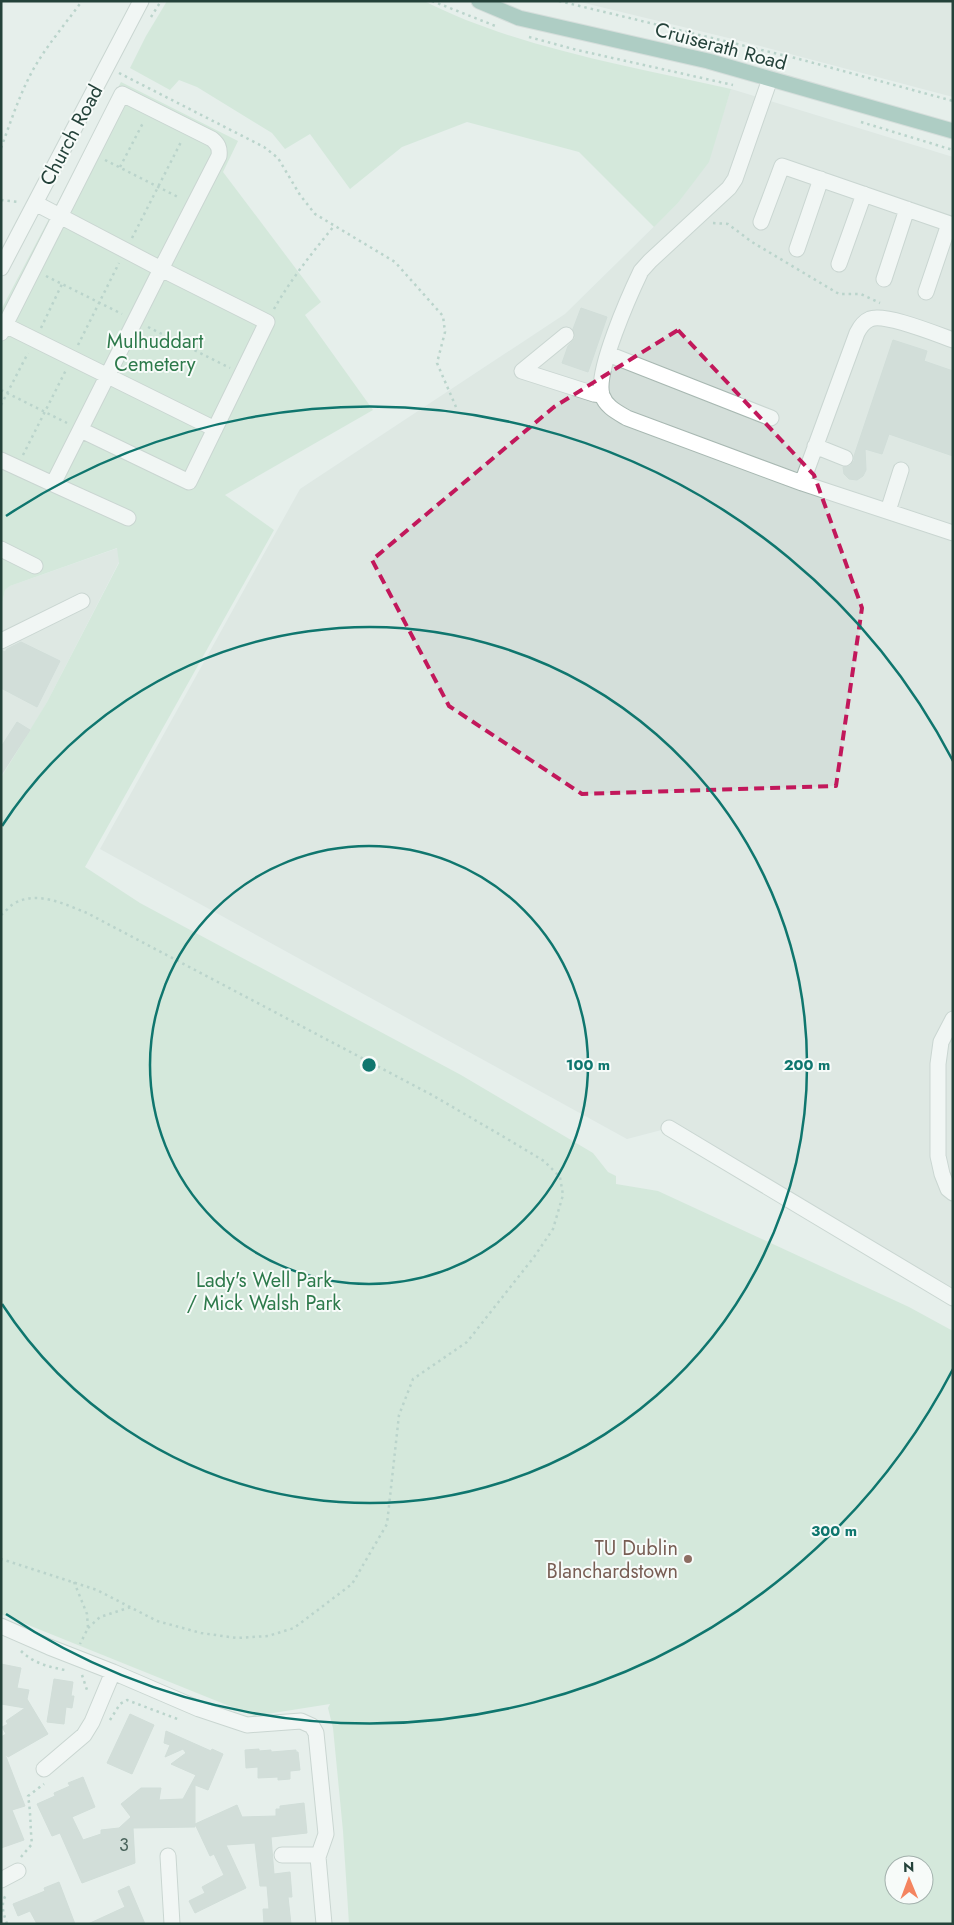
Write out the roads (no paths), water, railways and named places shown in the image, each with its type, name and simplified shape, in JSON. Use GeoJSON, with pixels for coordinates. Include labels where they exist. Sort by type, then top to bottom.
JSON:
{"type":"FeatureCollection","features":[{"type":"Feature","properties":{"kind":"main road","name":"Cruiserath Road"},"geometry":{"type":"LineString","coordinates":[[478,1],[519,18],[708,61],[953,131]]}},
{"type":"Feature","properties":{"kind":"street","name":"Church Road"},"geometry":{"type":"LineString","coordinates":[[1,268],[141,1]]}},
{"type":"Feature","properties":{"kind":"street"},"geometry":{"type":"LineString","coordinates":[[770,79],[735,179],[729,188],[650,261],[641,271],[634,284],[601,378],[602,395],[608,406],[627,418],[802,483],[953,533]]}},
{"type":"Feature","properties":{"kind":"street"},"geometry":{"type":"LineString","coordinates":[[53,484],[108,377],[141,324],[161,269],[219,156],[220,149],[212,139],[122,94],[3,329],[71,358],[108,377],[215,429]]}},
{"type":"Feature","properties":{"kind":"street"},"geometry":{"type":"LineString","coordinates":[[761,222],[782,166],[951,225],[926,292]]}},
{"type":"Feature","properties":{"kind":"street"},"geometry":{"type":"LineString","coordinates":[[797,250],[820,179]]}},
{"type":"Feature","properties":{"kind":"street"},"geometry":{"type":"LineString","coordinates":[[839,264],[864,194]]}},
{"type":"Feature","properties":{"kind":"street"},"geometry":{"type":"LineString","coordinates":[[35,203],[267,322],[189,482],[81,430]]}},
{"type":"Feature","properties":{"kind":"street"},"geometry":{"type":"LineString","coordinates":[[884,279],[907,210]]}},
{"type":"Feature","properties":{"kind":"street"},"geometry":{"type":"LineString","coordinates":[[802,483],[857,333],[862,324],[871,318],[882,318],[951,335]]}},
{"type":"Feature","properties":{"kind":"street"},"geometry":{"type":"LineString","coordinates":[[566,335],[522,371],[602,395]]}},
{"type":"Feature","properties":{"kind":"street"},"geometry":{"type":"LineString","coordinates":[[608,354],[771,418]]}},
{"type":"Feature","properties":{"kind":"street"},"geometry":{"type":"LineString","coordinates":[[815,446],[845,458]]}},
{"type":"Feature","properties":{"kind":"street"},"geometry":{"type":"LineString","coordinates":[[1,460],[128,518]]}},
{"type":"Feature","properties":{"kind":"street"},"geometry":{"type":"LineString","coordinates":[[888,511],[901,470]]}},
{"type":"Feature","properties":{"kind":"street"},"geometry":{"type":"LineString","coordinates":[[1,550],[34,566]]}},
{"type":"Feature","properties":{"kind":"street"},"geometry":{"type":"LineString","coordinates":[[1,641],[82,601]]}},
{"type":"Feature","properties":{"kind":"street"},"geometry":{"type":"LineString","coordinates":[[953,1018],[941,1042],[938,1064],[938,1156],[948,1189],[953,1193]]}},
{"type":"Feature","properties":{"kind":"street"},"geometry":{"type":"LineString","coordinates":[[669,1128],[953,1298]]}},
{"type":"Feature","properties":{"kind":"street"},"geometry":{"type":"LineString","coordinates":[[1,1626],[199,1709],[240,1723],[247,1725],[301,1721],[312,1726],[316,1733],[326,1834],[318,1855],[324,1924]]}},
{"type":"Feature","properties":{"kind":"street"},"geometry":{"type":"LineString","coordinates":[[44,1777],[84,1735],[92,1722],[113,1672]]}},
{"type":"Feature","properties":{"kind":"street"},"geometry":{"type":"LineString","coordinates":[[282,1855],[318,1855]]}},
{"type":"Feature","properties":{"kind":"street"},"geometry":{"type":"LineString","coordinates":[[168,1856],[172,1924]]}},
{"type":"Feature","properties":{"kind":"street"},"geometry":{"type":"LineString","coordinates":[[1,1880],[18,1871]]}},
{"type":"Feature","properties":{"kind":"place","name":"TU Dublin Blanchardstown"},"geometry":{"type":"Point","coordinates":[688,1559]}},
{"type":"Feature","properties":{"kind":"park label","name":"Mulhuddart Cemetery"},"geometry":{"type":"Point","coordinates":[155,352]}},
{"type":"Feature","properties":{"kind":"park label","name":"Lady's Well Park / Mick Walsh Park"},"geometry":{"type":"Point","coordinates":[264,1292]}}]}
